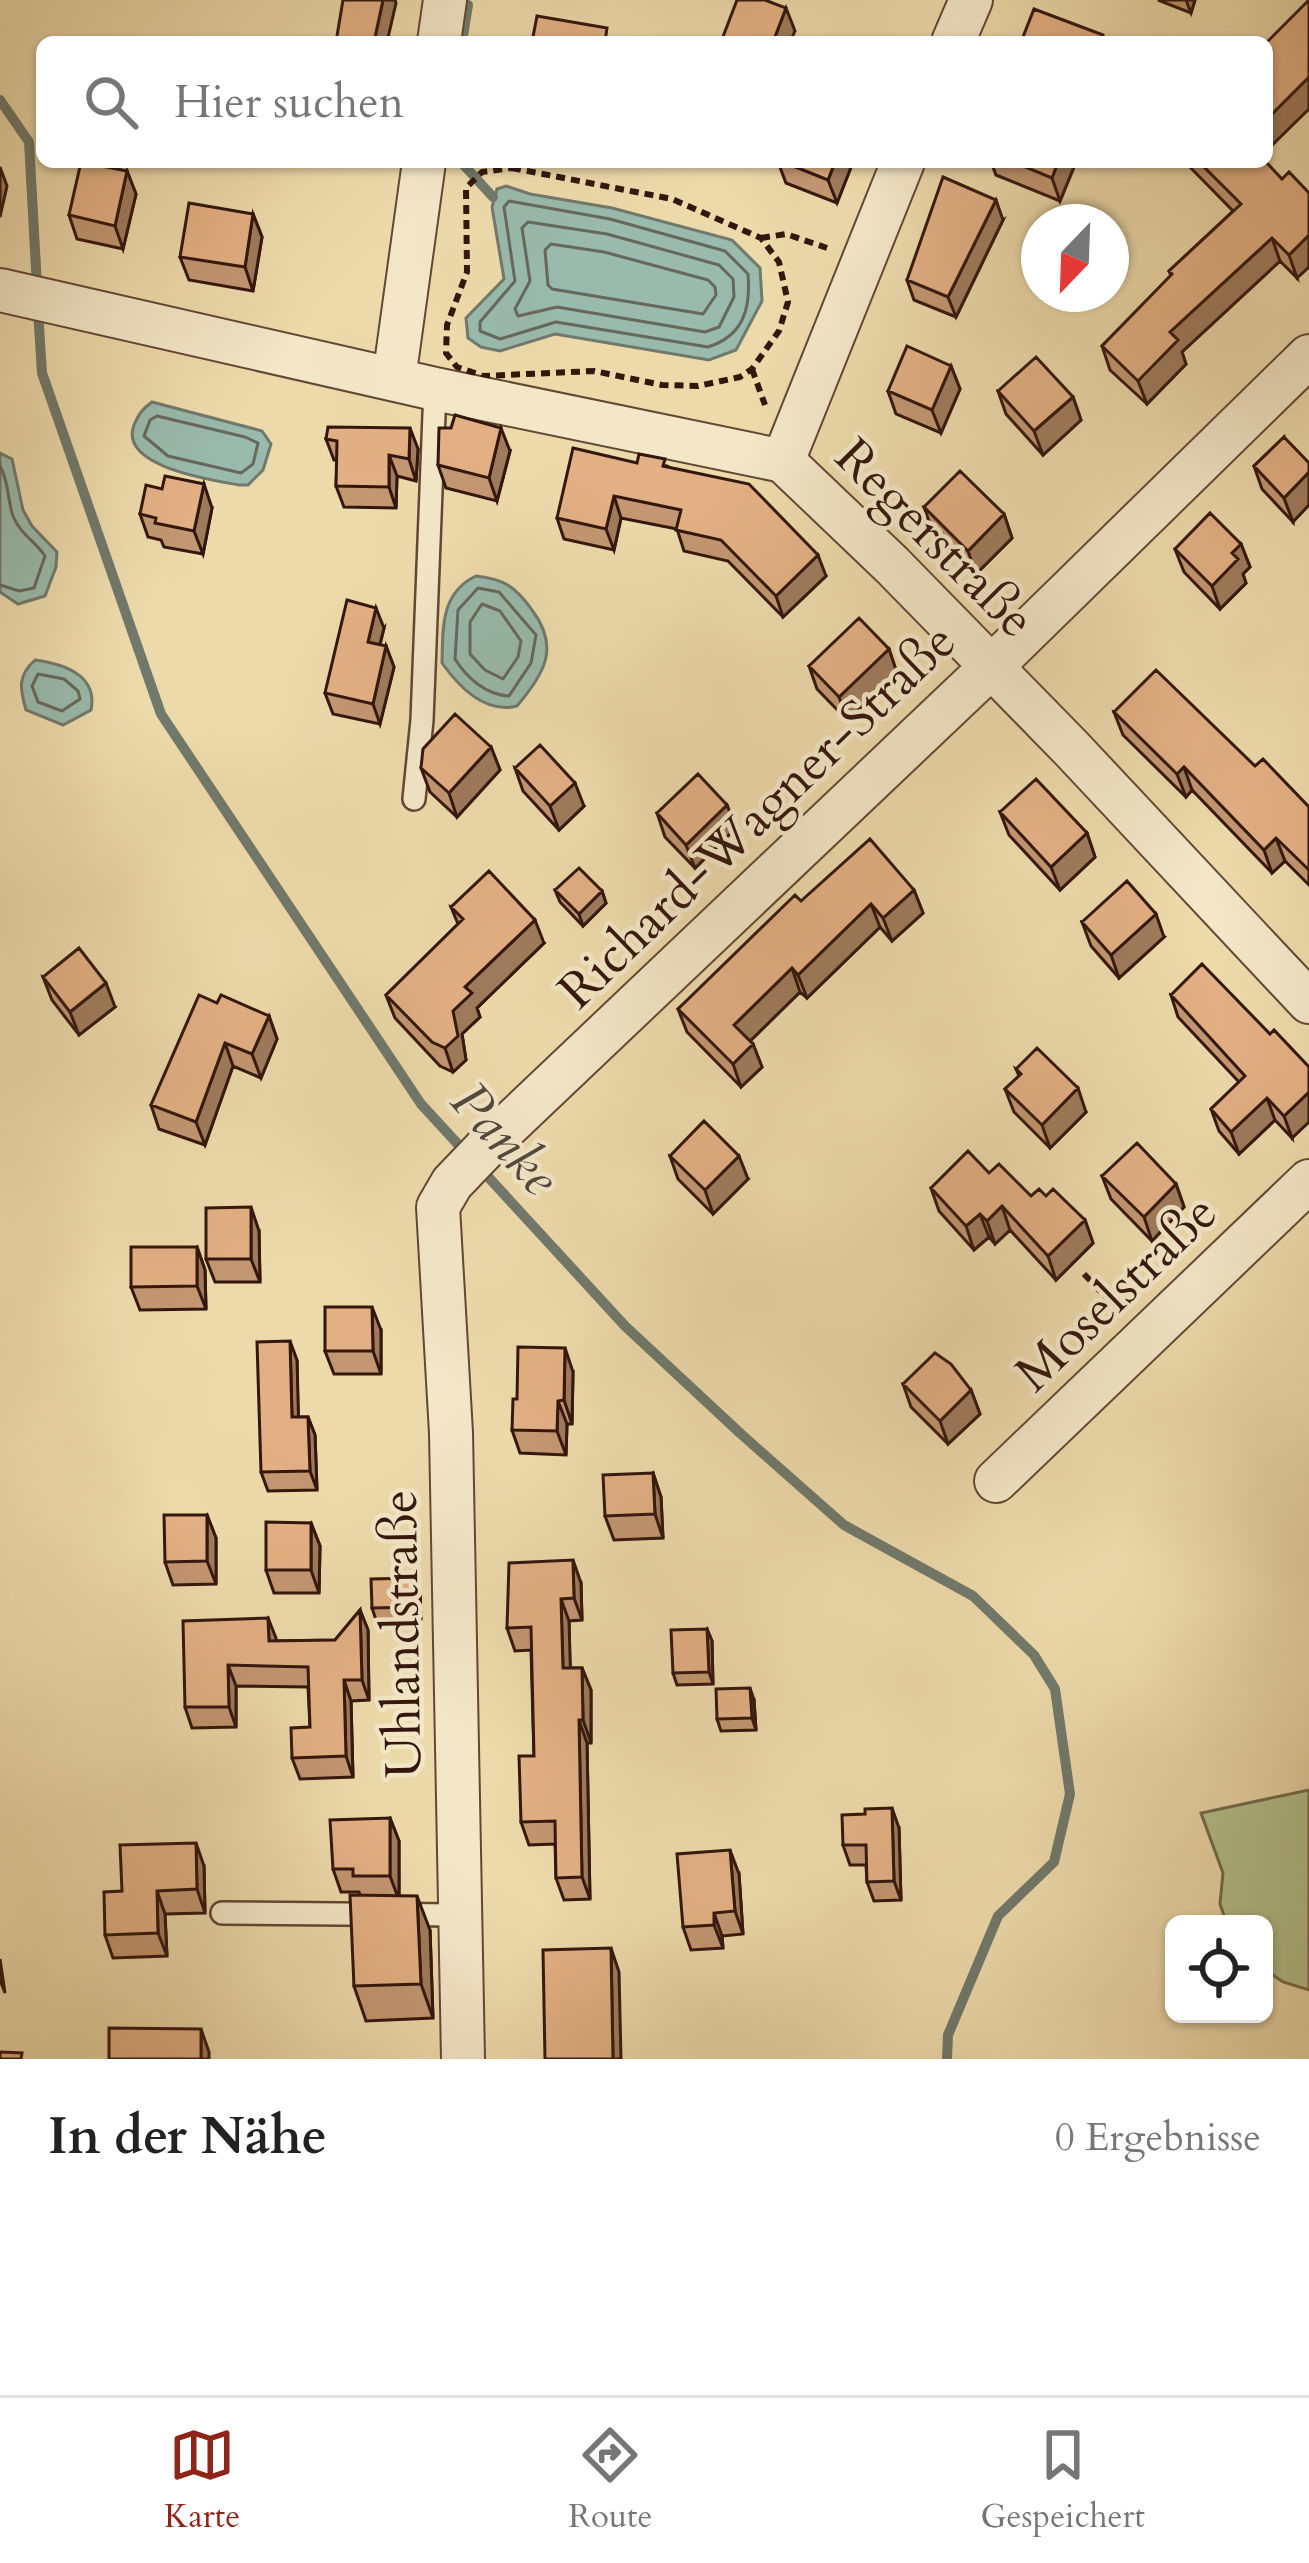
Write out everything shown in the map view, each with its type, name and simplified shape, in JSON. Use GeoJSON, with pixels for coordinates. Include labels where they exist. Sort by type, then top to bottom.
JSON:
{"type":"FeatureCollection","features":[{"type":"Feature","properties":{"kind":"street"},"geometry":{"type":"LineString","coordinates":[[440,36],[445,0]]}},
{"type":"Feature","properties":{"kind":"street"},"geometry":{"type":"LineString","coordinates":[[955,36],[970,0]]}},
{"type":"Feature","properties":{"kind":"street"},"geometry":{"type":"LineString","coordinates":[[394,379],[423,168]]}},
{"type":"Feature","properties":{"kind":"street"},"geometry":{"type":"LineString","coordinates":[[783,461],[901,168]]}},
{"type":"Feature","properties":{"kind":"street","name":"Regerstraße"},"geometry":{"type":"LineString","coordinates":[[3,290],[435,389],[783,461],[991,667],[1309,1002]]}},
{"type":"Feature","properties":{"kind":"street","name":"Richard-Wagner-Straße"},"geometry":{"type":"LineString","coordinates":[[445,1195],[497,1136],[991,667],[1309,356]]}},
{"type":"Feature","properties":{"kind":"street","name":"Moselstraße"},"geometry":{"type":"LineString","coordinates":[[996,1481],[1309,1180]]}},
{"type":"Feature","properties":{"kind":"street","name":"Uhlandstraße"},"geometry":{"type":"LineString","coordinates":[[445,1195],[464,2059]]}},
{"type":"Feature","properties":{"kind":"lane"},"geometry":{"type":"LineString","coordinates":[[415,799],[435,389]]}},
{"type":"Feature","properties":{"kind":"lane"},"geometry":{"type":"LineString","coordinates":[[222,1913],[458,1915]]}},
{"type":"Feature","properties":{"kind":"path"},"geometry":{"type":"LineString","coordinates":[[761,238],[778,262],[788,302],[779,331],[752,369],[740,377],[698,386],[662,385],[594,371],[483,376],[457,367],[446,353],[447,326],[467,272],[466,188],[480,174],[512,168],[651,194],[761,238],[786,234],[865,260]]}},
{"type":"Feature","properties":{"kind":"path"},"geometry":{"type":"LineString","coordinates":[[1084,1274],[1145,1338]]}},
{"type":"Feature","properties":{"kind":"green space"},"geometry":{"type":"Polygon","coordinates":[[[1309,1790],[1309,1990],[1273,1975],[1273,1915],[1224,1915],[1220,1904],[1223,1873],[1201,1813],[1309,1790]]]}},
{"type":"Feature","properties":{"kind":"water"},"geometry":{"type":"Polygon","coordinates":[[[506,186],[732,240],[760,268],[762,301],[736,350],[709,360],[555,334],[500,351],[468,338],[466,318],[504,279],[492,207],[497,189],[506,186]]]}},
{"type":"Feature","properties":{"kind":"water"},"geometry":{"type":"Polygon","coordinates":[[[152,402],[262,431],[271,444],[263,470],[248,485],[239,485],[153,461],[133,439],[134,425],[152,402]]]}},
{"type":"Feature","properties":{"kind":"water"},"geometry":{"type":"Polygon","coordinates":[[[0,453],[12,459],[23,510],[32,526],[57,552],[45,596],[18,604],[0,592],[0,453]]]}},
{"type":"Feature","properties":{"kind":"water"},"geometry":{"type":"Polygon","coordinates":[[[476,576],[515,590],[541,623],[546,660],[517,706],[484,702],[442,663],[450,602],[476,576]]]}},
{"type":"Feature","properties":{"kind":"water"},"geometry":{"type":"Polygon","coordinates":[[[35,660],[77,673],[89,688],[91,710],[63,725],[26,710],[22,683],[35,660]]]}},
{"type":"Feature","properties":{"kind":"building"},"geometry":{"type":"Polygon","coordinates":[[[343,0],[383,0],[375,36],[337,36],[343,0]]]}},
{"type":"Feature","properties":{"kind":"building"},"geometry":{"type":"Polygon","coordinates":[[[737,0],[765,0],[786,8],[775,36],[723,36],[737,0]]]}},
{"type":"Feature","properties":{"kind":"building"},"geometry":{"type":"Polygon","coordinates":[[[1309,0],[1309,77],[1273,113],[1273,36],[1309,0]]]}},
{"type":"Feature","properties":{"kind":"building"},"geometry":{"type":"Polygon","coordinates":[[[1034,9],[1103,35],[1103,36],[1023,36],[1034,9]]]}},
{"type":"Feature","properties":{"kind":"building"},"geometry":{"type":"Polygon","coordinates":[[[537,16],[607,28],[606,36],[533,36],[537,16]]]}},
{"type":"Feature","properties":{"kind":"building"},"geometry":{"type":"Polygon","coordinates":[[[80,168],[127,171],[115,226],[69,215],[80,168]]]}},
{"type":"Feature","properties":{"kind":"building"},"geometry":{"type":"Polygon","coordinates":[[[798,168],[833,168],[828,180],[798,168]]]}},
{"type":"Feature","properties":{"kind":"building"},"geometry":{"type":"Polygon","coordinates":[[[1028,168],[1056,168],[1052,178],[1028,168]]]}},
{"type":"Feature","properties":{"kind":"building"},"geometry":{"type":"Polygon","coordinates":[[[1205,168],[1272,168],[1282,179],[1289,172],[1309,193],[1309,235],[1289,255],[1272,238],[1170,332],[1178,340],[1138,381],[1102,346],[1172,274],[1169,271],[1241,204],[1205,168]]]}},
{"type":"Feature","properties":{"kind":"building"},"geometry":{"type":"Polygon","coordinates":[[[943,177],[996,200],[948,297],[907,280],[943,177]]]}},
{"type":"Feature","properties":{"kind":"building"},"geometry":{"type":"Polygon","coordinates":[[[189,203],[253,214],[245,267],[180,257],[189,203]]]}},
{"type":"Feature","properties":{"kind":"building"},"geometry":{"type":"Polygon","coordinates":[[[907,346],[951,366],[932,410],[888,391],[907,346]]]}},
{"type":"Feature","properties":{"kind":"building"},"geometry":{"type":"Polygon","coordinates":[[[1036,357],[1073,397],[1034,431],[998,391],[1036,357]]]}},
{"type":"Feature","properties":{"kind":"building"},"geometry":{"type":"Polygon","coordinates":[[[455,415],[501,428],[489,478],[438,465],[439,428],[451,428],[455,415]]]}},
{"type":"Feature","properties":{"kind":"building"},"geometry":{"type":"Polygon","coordinates":[[[328,427],[410,428],[409,459],[389,455],[389,487],[336,486],[337,441],[326,439],[328,427]]]}},
{"type":"Feature","properties":{"kind":"building"},"geometry":{"type":"Polygon","coordinates":[[[1284,437],[1309,463],[1309,472],[1284,498],[1254,466],[1284,437]]]}},
{"type":"Feature","properties":{"kind":"building"},"geometry":{"type":"Polygon","coordinates":[[[573,448],[637,463],[639,454],[665,459],[663,466],[749,484],[818,555],[776,596],[721,540],[676,530],[681,510],[614,496],[606,529],[557,518],[573,448]]]}},
{"type":"Feature","properties":{"kind":"building"},"geometry":{"type":"Polygon","coordinates":[[[960,471],[1004,514],[968,551],[924,507],[960,471]]]}},
{"type":"Feature","properties":{"kind":"building"},"geometry":{"type":"Polygon","coordinates":[[[165,476],[204,484],[194,531],[155,523],[156,518],[140,514],[146,485],[162,489],[165,476]]]}},
{"type":"Feature","properties":{"kind":"building"},"geometry":{"type":"Polygon","coordinates":[[[1210,513],[1241,544],[1232,553],[1238,559],[1212,586],[1175,549],[1210,513]]]}},
{"type":"Feature","properties":{"kind":"building"},"geometry":{"type":"Polygon","coordinates":[[[347,600],[376,608],[368,642],[386,646],[373,704],[325,693],[347,600]]]}},
{"type":"Feature","properties":{"kind":"building"},"geometry":{"type":"Polygon","coordinates":[[[859,618],[889,649],[839,697],[809,666],[859,618]]]}},
{"type":"Feature","properties":{"kind":"building"},"geometry":{"type":"Polygon","coordinates":[[[1156,670],[1255,766],[1263,759],[1309,807],[1309,870],[1276,838],[1264,850],[1184,767],[1177,774],[1114,712],[1156,670]]]}},
{"type":"Feature","properties":{"kind":"building"},"geometry":{"type":"Polygon","coordinates":[[[455,714],[491,747],[449,793],[421,768],[423,749],[455,714]]]}},
{"type":"Feature","properties":{"kind":"building"},"geometry":{"type":"Polygon","coordinates":[[[540,745],[575,783],[550,806],[515,768],[540,745]]]}},
{"type":"Feature","properties":{"kind":"building"},"geometry":{"type":"Polygon","coordinates":[[[698,774],[727,805],[686,845],[657,813],[698,774]]]}},
{"type":"Feature","properties":{"kind":"building"},"geometry":{"type":"Polygon","coordinates":[[[1036,779],[1087,833],[1051,867],[1000,812],[1036,779]]]}},
{"type":"Feature","properties":{"kind":"building"},"geometry":{"type":"Polygon","coordinates":[[[870,839],[914,890],[883,918],[871,904],[798,975],[792,968],[734,1025],[753,1044],[733,1064],[678,1009],[795,895],[801,901],[870,839]]]}},
{"type":"Feature","properties":{"kind":"building"},"geometry":{"type":"Polygon","coordinates":[[[579,868],[602,891],[579,914],[555,890],[579,868]]]}},
{"type":"Feature","properties":{"kind":"building"},"geometry":{"type":"Polygon","coordinates":[[[489,871],[535,920],[465,987],[472,993],[453,1011],[458,1036],[445,1048],[432,1042],[386,995],[463,919],[451,907],[489,871]]]}},
{"type":"Feature","properties":{"kind":"building"},"geometry":{"type":"Polygon","coordinates":[[[1127,881],[1156,914],[1111,955],[1082,922],[1127,881]]]}},
{"type":"Feature","properties":{"kind":"building"},"geometry":{"type":"Polygon","coordinates":[[[79,948],[106,983],[70,1012],[43,977],[79,948]]]}},
{"type":"Feature","properties":{"kind":"building"},"geometry":{"type":"Polygon","coordinates":[[[1202,964],[1309,1067],[1309,1092],[1284,1116],[1267,1098],[1231,1132],[1211,1109],[1245,1076],[1171,995],[1202,964]]]}},
{"type":"Feature","properties":{"kind":"building"},"geometry":{"type":"Polygon","coordinates":[[[199,995],[217,1003],[221,995],[269,1016],[252,1054],[225,1043],[196,1122],[151,1105],[199,995]]]}},
{"type":"Feature","properties":{"kind":"building"},"geometry":{"type":"Polygon","coordinates":[[[1037,1048],[1078,1088],[1042,1125],[1005,1089],[1021,1074],[1016,1069],[1037,1048]]]}},
{"type":"Feature","properties":{"kind":"building"},"geometry":{"type":"Polygon","coordinates":[[[704,1121],[739,1156],[705,1190],[670,1156],[704,1121]]]}},
{"type":"Feature","properties":{"kind":"building"},"geometry":{"type":"Polygon","coordinates":[[[1137,1143],[1176,1184],[1144,1217],[1102,1176],[1137,1143]]]}},
{"type":"Feature","properties":{"kind":"building"},"geometry":{"type":"Polygon","coordinates":[[[968,1151],[989,1173],[999,1164],[1031,1196],[1039,1189],[1046,1196],[1053,1189],[1085,1220],[1048,1256],[1002,1206],[987,1221],[980,1214],[966,1226],[931,1188],[968,1151]]]}},
{"type":"Feature","properties":{"kind":"building"},"geometry":{"type":"Polygon","coordinates":[[[251,1207],[251,1259],[206,1259],[206,1208],[251,1207]]]}},
{"type":"Feature","properties":{"kind":"building"},"geometry":{"type":"Polygon","coordinates":[[[131,1247],[197,1247],[197,1286],[131,1287],[131,1247]]]}},
{"type":"Feature","properties":{"kind":"building"},"geometry":{"type":"Polygon","coordinates":[[[325,1307],[372,1307],[373,1351],[325,1351],[325,1307]]]}},
{"type":"Feature","properties":{"kind":"building"},"geometry":{"type":"Polygon","coordinates":[[[290,1341],[292,1417],[308,1417],[310,1471],[261,1472],[257,1342],[290,1341]]]}},
{"type":"Feature","properties":{"kind":"building"},"geometry":{"type":"Polygon","coordinates":[[[518,1347],[565,1348],[564,1400],[558,1401],[557,1431],[512,1430],[518,1347]]]}},
{"type":"Feature","properties":{"kind":"building"},"geometry":{"type":"Polygon","coordinates":[[[935,1353],[951,1364],[971,1390],[940,1421],[903,1384],[935,1353]]]}},
{"type":"Feature","properties":{"kind":"building"},"geometry":{"type":"Polygon","coordinates":[[[653,1473],[655,1514],[605,1516],[603,1475],[653,1473]]]}},
{"type":"Feature","properties":{"kind":"building"},"geometry":{"type":"Polygon","coordinates":[[[164,1515],[207,1515],[207,1561],[165,1562],[164,1515]]]}},
{"type":"Feature","properties":{"kind":"building"},"geometry":{"type":"Polygon","coordinates":[[[266,1522],[311,1523],[311,1570],[266,1570],[266,1522]]]}},
{"type":"Feature","properties":{"kind":"building"},"geometry":{"type":"Polygon","coordinates":[[[573,1560],[574,1598],[561,1599],[563,1668],[582,1668],[582,1877],[556,1878],[555,1821],[521,1822],[519,1756],[534,1756],[531,1627],[507,1628],[509,1563],[573,1560]]]}},
{"type":"Feature","properties":{"kind":"building"},"geometry":{"type":"Polygon","coordinates":[[[416,1578],[416,1607],[372,1608],[371,1579],[416,1578]]]}},
{"type":"Feature","properties":{"kind":"building"},"geometry":{"type":"Polygon","coordinates":[[[360,1610],[362,1680],[344,1680],[346,1756],[292,1758],[291,1728],[310,1727],[308,1667],[228,1665],[229,1707],[185,1707],[183,1621],[268,1618],[269,1641],[335,1640],[360,1610]]]}},
{"type":"Feature","properties":{"kind":"building"},"geometry":{"type":"Polygon","coordinates":[[[707,1629],[709,1672],[673,1673],[671,1630],[707,1629]]]}},
{"type":"Feature","properties":{"kind":"building"},"geometry":{"type":"Polygon","coordinates":[[[750,1688],[752,1718],[717,1719],[716,1689],[750,1688]]]}},
{"type":"Feature","properties":{"kind":"building"},"geometry":{"type":"Polygon","coordinates":[[[892,1808],[894,1881],[867,1882],[866,1845],[843,1845],[842,1815],[892,1808]]]}},
{"type":"Feature","properties":{"kind":"building"},"geometry":{"type":"Polygon","coordinates":[[[390,1818],[390,1876],[353,1876],[353,1869],[333,1869],[330,1820],[390,1818]]]}},
{"type":"Feature","properties":{"kind":"building"},"geometry":{"type":"Polygon","coordinates":[[[196,1843],[197,1889],[157,1891],[158,1933],[105,1935],[104,1892],[122,1891],[120,1845],[196,1843]]]}},
{"type":"Feature","properties":{"kind":"building"},"geometry":{"type":"Polygon","coordinates":[[[730,1850],[735,1911],[714,1913],[714,1925],[683,1927],[677,1854],[730,1850]]]}},
{"type":"Feature","properties":{"kind":"building"},"geometry":{"type":"Polygon","coordinates":[[[350,1895],[417,1896],[421,1984],[354,1986],[350,1895]]]}},
{"type":"Feature","properties":{"kind":"building"},"geometry":{"type":"Polygon","coordinates":[[[611,1948],[613,2059],[545,2059],[543,1950],[611,1948]]]}},
{"type":"Feature","properties":{"kind":"building"},"geometry":{"type":"Polygon","coordinates":[[[109,2028],[201,2029],[201,2059],[109,2059],[109,2028]]]}},
{"type":"Feature","properties":{"kind":"building"},"geometry":{"type":"Polygon","coordinates":[[[0,2052],[22,2053],[21,2059],[0,2059],[0,2052]]]}},
{"type":"Feature","properties":{"kind":"waterway"},"geometry":{"type":"LineString","coordinates":[[463,36],[468,5]]}},
{"type":"Feature","properties":{"kind":"waterway","name":"Panke"},"geometry":{"type":"LineString","coordinates":[[0,100],[29,142],[37,286]]}},
{"type":"Feature","properties":{"kind":"waterway"},"geometry":{"type":"LineString","coordinates":[[466,168],[493,197]]}},
{"type":"Feature","properties":{"kind":"waterway","name":"Panke"},"geometry":{"type":"LineString","coordinates":[[38,311],[42,373],[161,714],[421,1104],[466,1153]]}},
{"type":"Feature","properties":{"kind":"waterway","name":"Panke"},"geometry":{"type":"LineString","coordinates":[[479,1167],[625,1326],[741,1434],[844,1525],[973,1596],[1034,1655],[1055,1689],[1070,1794],[1054,1862],[998,1916],[948,2035],[947,2059]]}}]}
